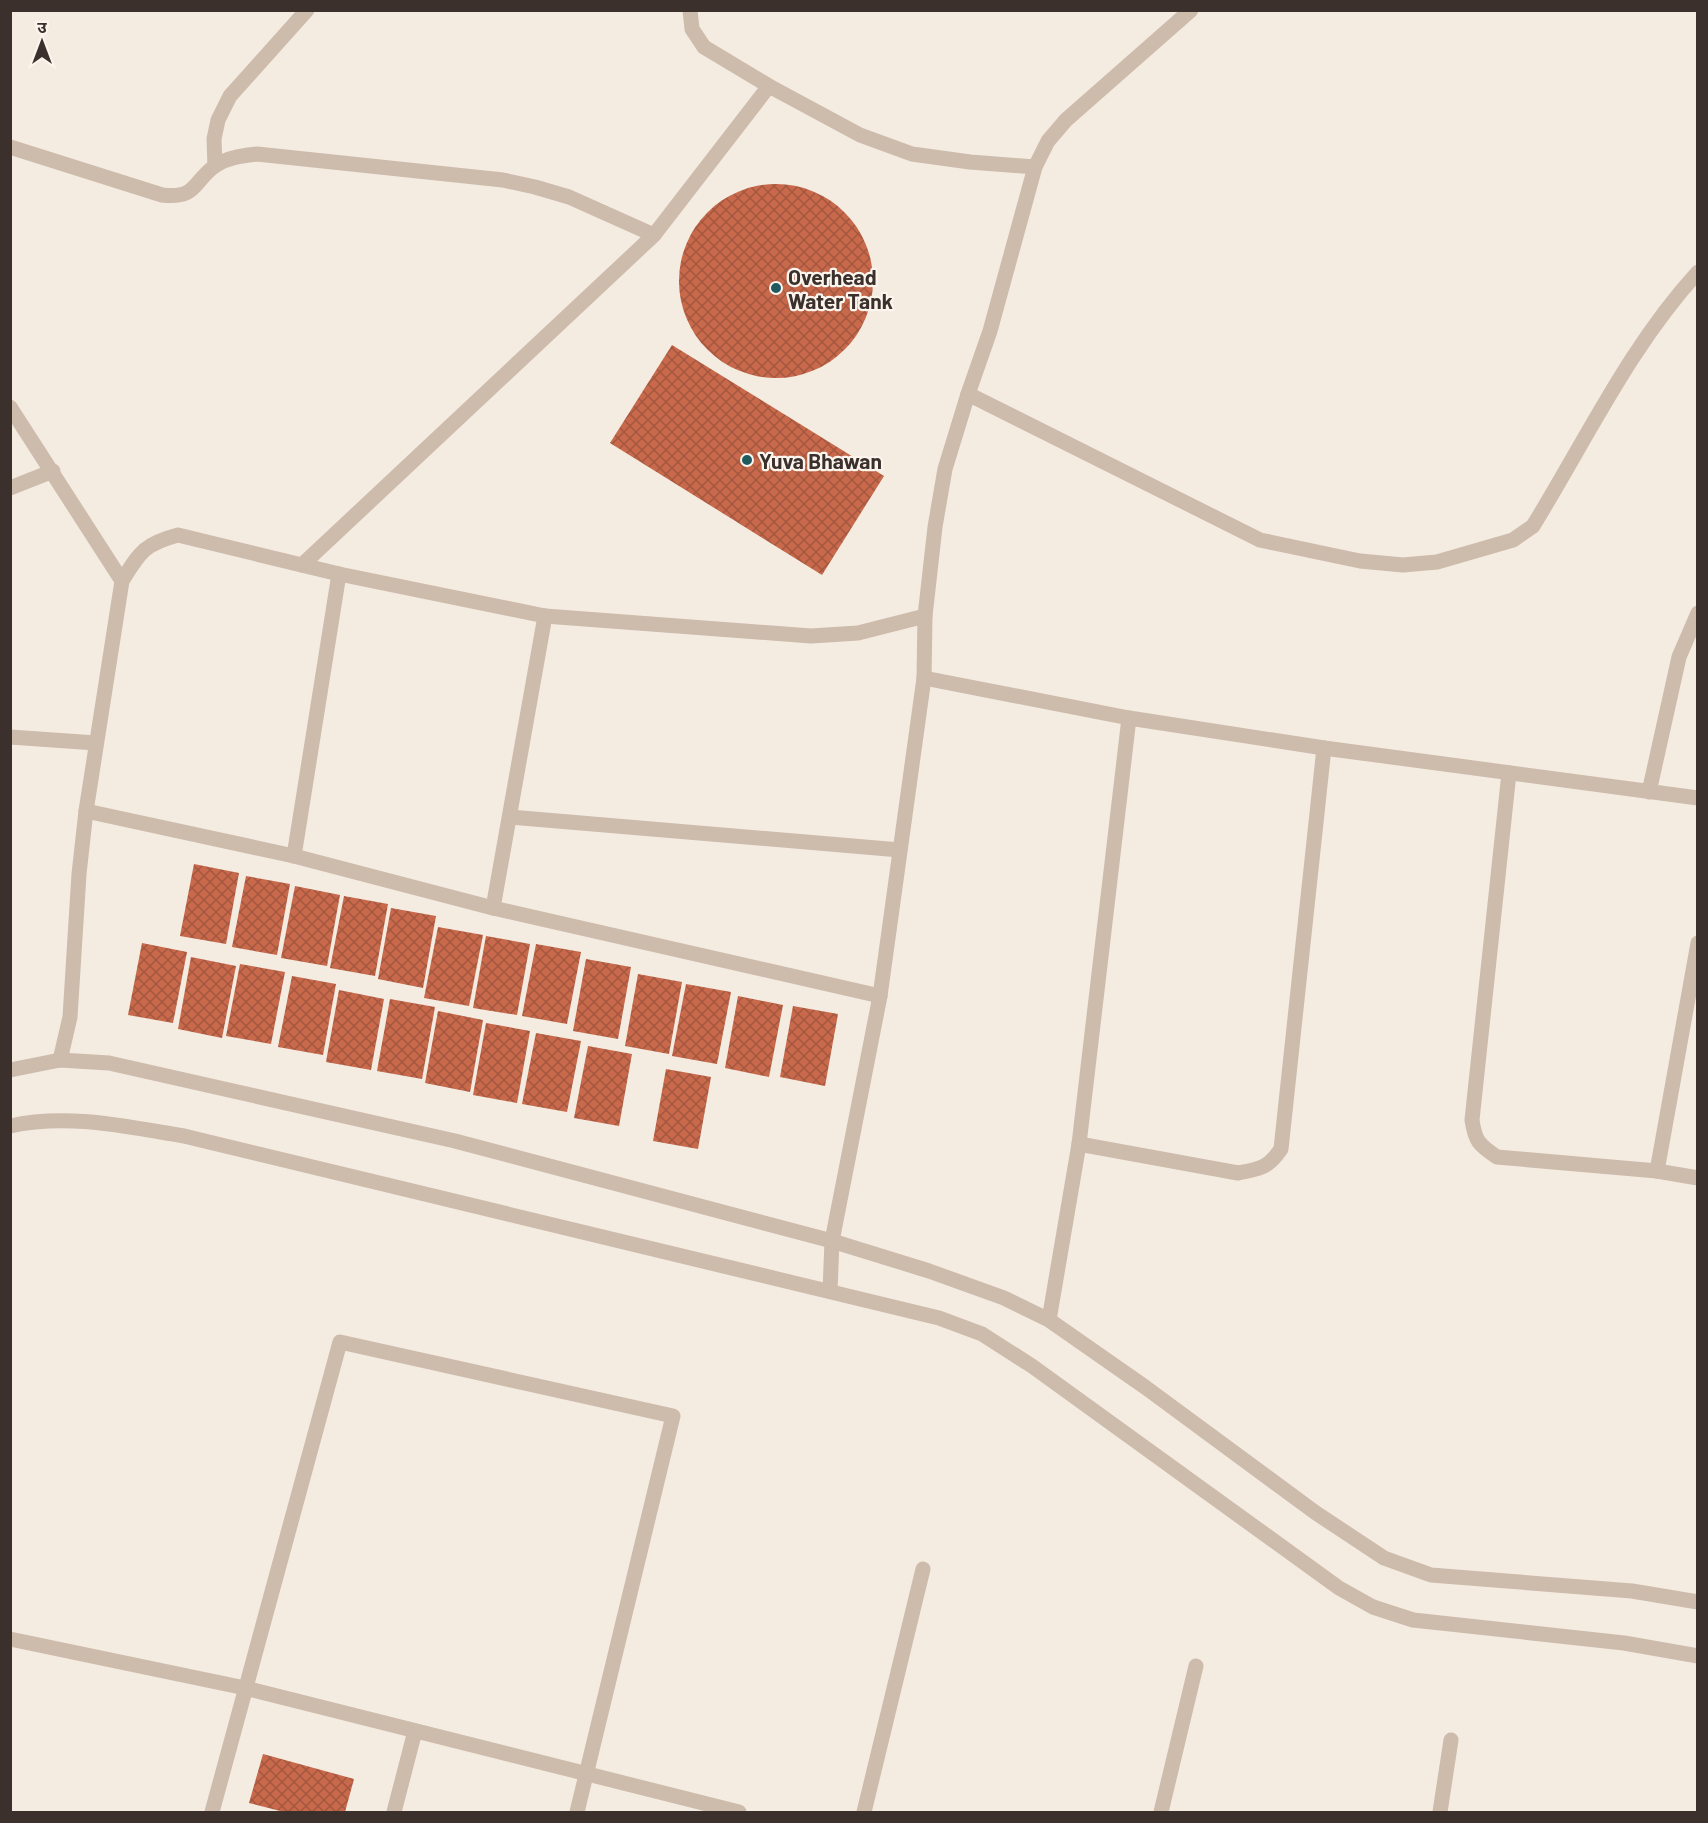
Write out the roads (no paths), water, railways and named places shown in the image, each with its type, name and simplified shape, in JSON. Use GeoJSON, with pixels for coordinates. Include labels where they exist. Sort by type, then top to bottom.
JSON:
{"type":"FeatureCollection","features":[{"type":"Feature","properties":{"kind":"street"},"geometry":{"type":"LineString","coordinates":[[215,166],[214,139],[218,120],[230,96],[307,10]]}},
{"type":"Feature","properties":{"kind":"street"},"geometry":{"type":"LineString","coordinates":[[690,10],[692,29],[704,46],[769,86],[860,135],[912,154],[970,162],[1035,167]]}},
{"type":"Feature","properties":{"kind":"street"},"geometry":{"type":"LineString","coordinates":[[830,1292],[832,1240],[880,996],[924,678],[924,616],[945,469],[990,331],[1035,167],[1048,141],[1066,120],[1191,10]]}},
{"type":"Feature","properties":{"kind":"street"},"geometry":{"type":"LineString","coordinates":[[302,565],[654,236],[769,86]]}},
{"type":"Feature","properties":{"kind":"street"},"geometry":{"type":"LineString","coordinates":[[10,147],[162,195],[177,197],[191,191],[215,166],[233,157],[257,154],[503,180],[570,197],[654,236]]}},
{"type":"Feature","properties":{"kind":"street"},"geometry":{"type":"LineString","coordinates":[[968,394],[1260,540],[1360,561],[1403,565],[1437,562],[1513,540],[1533,525],[1638,350],[1675,296],[1698,272]]}},
{"type":"Feature","properties":{"kind":"street"},"geometry":{"type":"LineString","coordinates":[[10,407],[122,581]]}},
{"type":"Feature","properties":{"kind":"street"},"geometry":{"type":"LineString","coordinates":[[10,488],[53,471]]}},
{"type":"Feature","properties":{"kind":"street"},"geometry":{"type":"LineString","coordinates":[[60,1060],[70,1017],[79,874],[86,811],[122,581],[137,556],[155,542],[178,535],[339,574],[545,616],[810,636],[858,633],[924,616]]}},
{"type":"Feature","properties":{"kind":"street"},"geometry":{"type":"LineString","coordinates":[[294,856],[339,574]]}},
{"type":"Feature","properties":{"kind":"street"},"geometry":{"type":"LineString","coordinates":[[1649,792],[1679,657],[1698,613]]}},
{"type":"Feature","properties":{"kind":"street"},"geometry":{"type":"LineString","coordinates":[[493,908],[545,616]]}},
{"type":"Feature","properties":{"kind":"street"},"geometry":{"type":"LineString","coordinates":[[924,678],[1129,718],[1324,748],[1698,798]]}},
{"type":"Feature","properties":{"kind":"street"},"geometry":{"type":"LineString","coordinates":[[1049,1320],[1079,1144],[1129,718]]}},
{"type":"Feature","properties":{"kind":"street"},"geometry":{"type":"LineString","coordinates":[[10,737],[96,743]]}},
{"type":"Feature","properties":{"kind":"street"},"geometry":{"type":"LineString","coordinates":[[1079,1144],[1238,1173],[1259,1169],[1272,1163],[1281,1149],[1324,748]]}},
{"type":"Feature","properties":{"kind":"street"},"geometry":{"type":"LineString","coordinates":[[1509,773],[1472,1120],[1474,1136],[1483,1147],[1497,1156],[1657,1171],[1698,1178]]}},
{"type":"Feature","properties":{"kind":"street"},"geometry":{"type":"LineString","coordinates":[[86,811],[294,856],[493,908],[880,996]]}},
{"type":"Feature","properties":{"kind":"street"},"geometry":{"type":"LineString","coordinates":[[510,817],[900,850]]}},
{"type":"Feature","properties":{"kind":"street"},"geometry":{"type":"LineString","coordinates":[[1657,1171],[1698,943]]}},
{"type":"Feature","properties":{"kind":"street"},"geometry":{"type":"LineString","coordinates":[[10,1071],[60,1060],[109,1063],[455,1141],[832,1240],[1004,1298],[1049,1320],[1316,1513],[1384,1558],[1431,1575],[1632,1591],[1698,1602]]}},
{"type":"Feature","properties":{"kind":"street"},"geometry":{"type":"LineString","coordinates":[[10,1125],[34,1120],[86,1120],[184,1136],[939,1318],[982,1334],[1032,1366],[1338,1588],[1373,1607],[1413,1620],[1624,1643],[1698,1656]]}},
{"type":"Feature","properties":{"kind":"street"},"geometry":{"type":"LineString","coordinates":[[212,1812],[340,1342],[673,1416],[577,1812]]}},
{"type":"Feature","properties":{"kind":"street"},"geometry":{"type":"LineString","coordinates":[[864,1812],[923,1569]]}},
{"type":"Feature","properties":{"kind":"street"},"geometry":{"type":"LineString","coordinates":[[10,1638],[245,1688],[739,1812]]}},
{"type":"Feature","properties":{"kind":"street"},"geometry":{"type":"LineString","coordinates":[[1161,1812],[1196,1666]]}},
{"type":"Feature","properties":{"kind":"street"},"geometry":{"type":"LineString","coordinates":[[394,1812],[415,1731]]}},
{"type":"Feature","properties":{"kind":"street"},"geometry":{"type":"LineString","coordinates":[[1440,1812],[1451,1740]]}},
{"type":"Feature","properties":{"kind":"place","name":"Overhead Water Tank"},"geometry":{"type":"Point","coordinates":[776,288]}},
{"type":"Feature","properties":{"kind":"place","name":"Yuva Bhawan"},"geometry":{"type":"Point","coordinates":[747,460]}}]}
